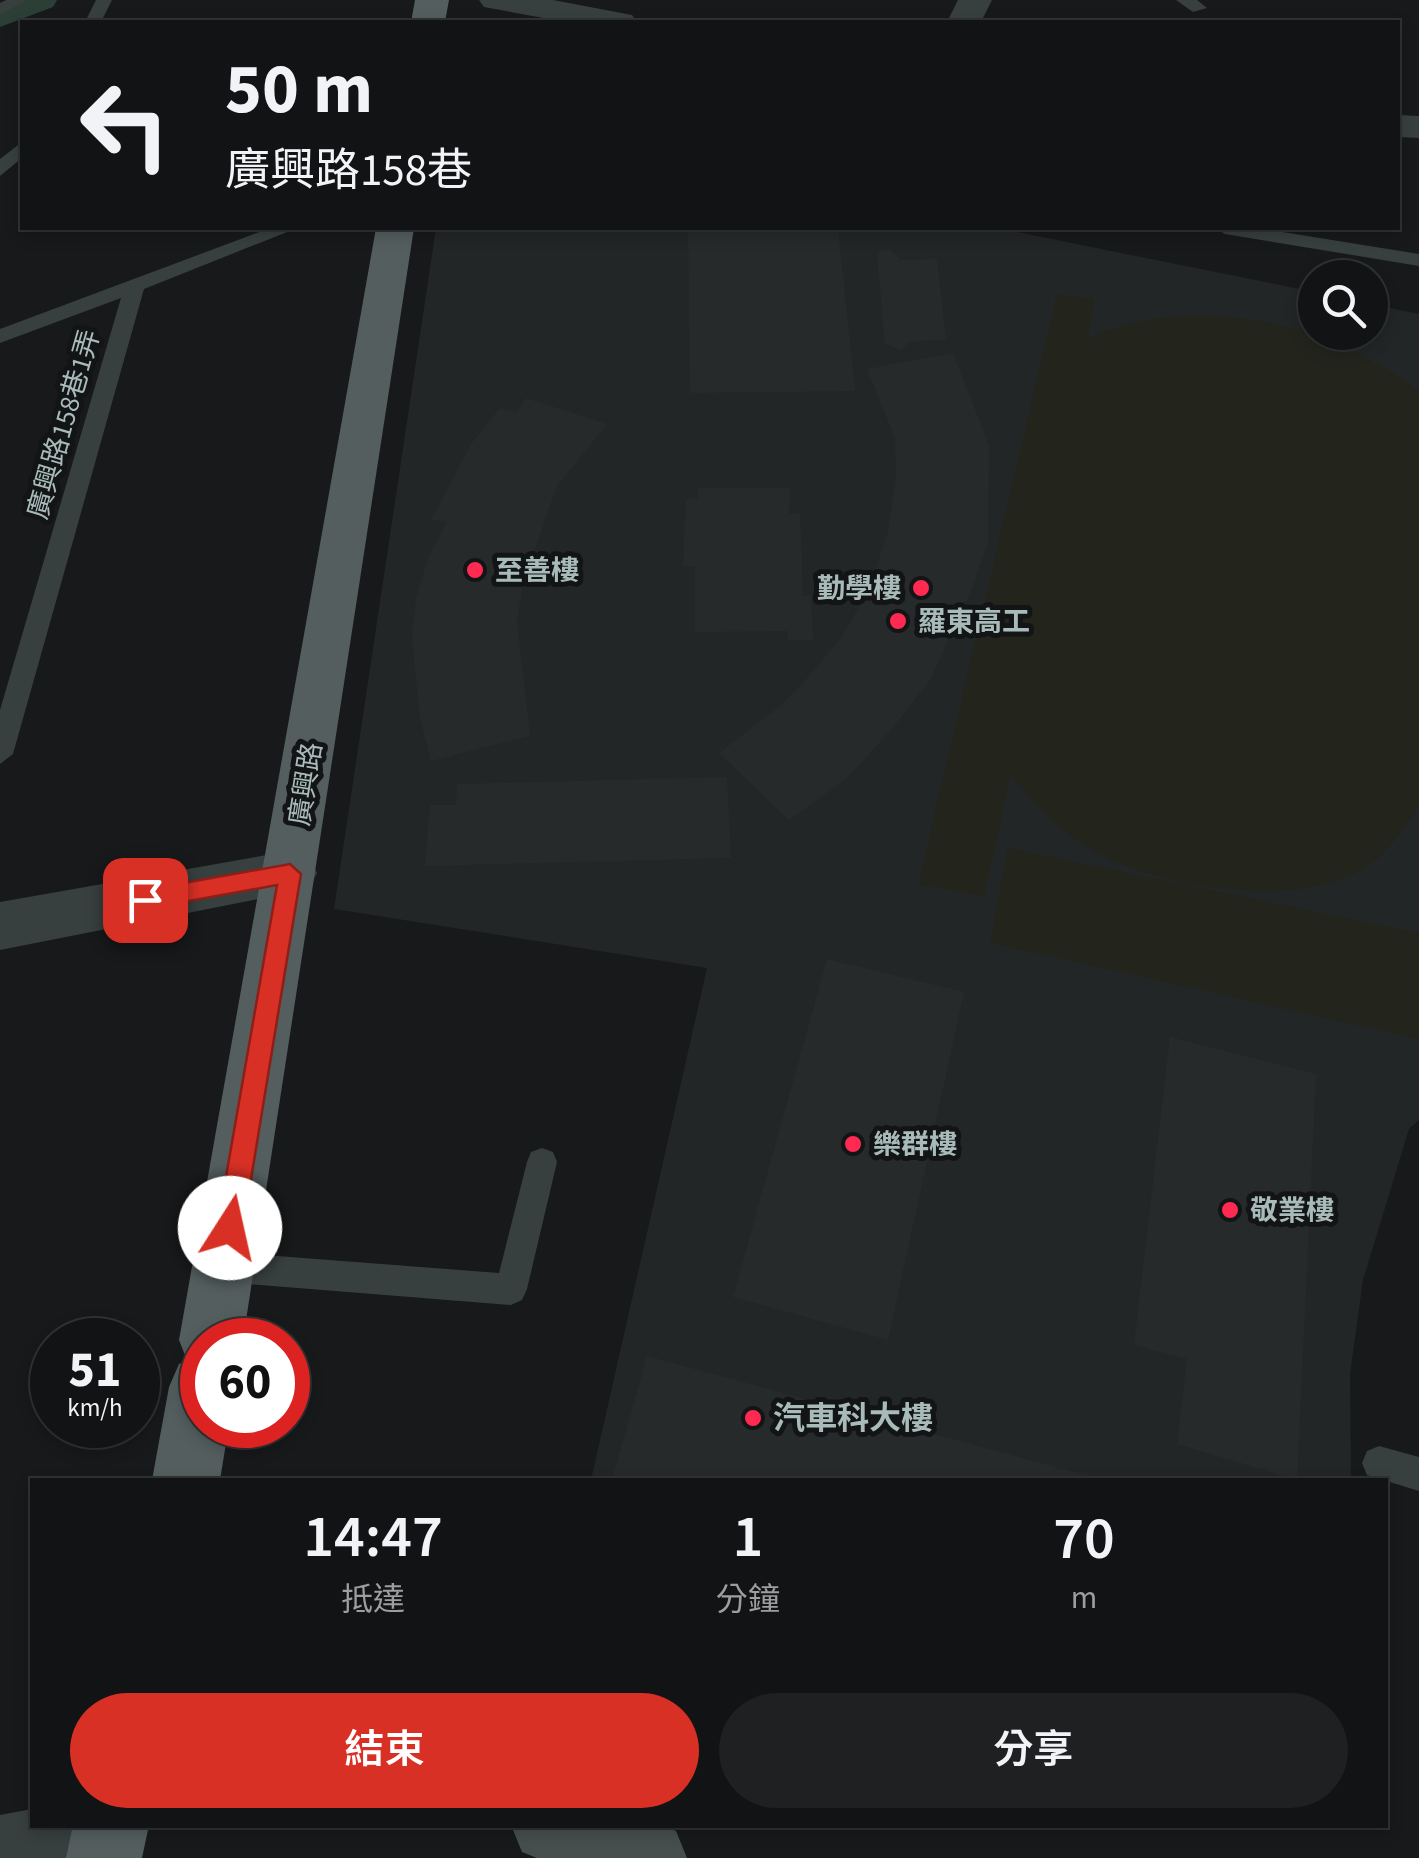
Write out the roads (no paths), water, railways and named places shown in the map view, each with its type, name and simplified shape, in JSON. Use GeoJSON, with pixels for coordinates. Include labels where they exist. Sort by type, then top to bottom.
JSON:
{"type":"FeatureCollection","features":[{"type":"Feature","properties":{"kind":"main road","name":"廣興路"},"geometry":{"type":"LineString","coordinates":[[215,1318],[394,230]]}},
{"type":"Feature","properties":{"kind":"main road"},"geometry":{"type":"LineString","coordinates":[[186,1478],[191,1448]]}},
{"type":"Feature","properties":{"kind":"street"},"geometry":{"type":"LineString","coordinates":[[496,0],[609,20]]}},
{"type":"Feature","properties":{"kind":"street"},"geometry":{"type":"LineString","coordinates":[[0,926],[290,874]]}},
{"type":"Feature","properties":{"kind":"street"},"geometry":{"type":"LineString","coordinates":[[557,1828],[650,1858]]}},
{"type":"Feature","properties":{"kind":"street"},"geometry":{"type":"LineString","coordinates":[[0,1853],[108,1838]]}},
{"type":"Feature","properties":{"kind":"lane"},"geometry":{"type":"LineString","coordinates":[[0,10],[19,0]]}},
{"type":"Feature","properties":{"kind":"lane"},"geometry":{"type":"LineString","coordinates":[[0,170],[20,147]]}},
{"type":"Feature","properties":{"kind":"lane"},"geometry":{"type":"LineString","coordinates":[[0,336],[283,230]]}},
{"type":"Feature","properties":{"kind":"lane"},"geometry":{"type":"LineString","coordinates":[[1237,230],[1419,260]]}},
{"type":"Feature","properties":{"kind":"lane","name":"廣興路158巷1弄"},"geometry":{"type":"LineString","coordinates":[[0,754],[135,284]]}},
{"type":"Feature","properties":{"kind":"lane"},"geometry":{"type":"LineString","coordinates":[[224,1268],[511,1289],[542,1162]]}},
{"type":"Feature","properties":{"kind":"lane"},"geometry":{"type":"LineString","coordinates":[[1379,1463],[1419,1474]]}},
{"type":"Feature","properties":{"kind":"waterway"},"geometry":{"type":"LineString","coordinates":[[0,18],[42,0]]}},
{"type":"Feature","properties":{"kind":"place","name":"至善樓"},"geometry":{"type":"Point","coordinates":[475,570]}},
{"type":"Feature","properties":{"kind":"place","name":"勤學樓"},"geometry":{"type":"Point","coordinates":[921,588]}},
{"type":"Feature","properties":{"kind":"place","name":"羅東高工"},"geometry":{"type":"Point","coordinates":[898,621]}},
{"type":"Feature","properties":{"kind":"place","name":"樂群樓"},"geometry":{"type":"Point","coordinates":[853,1144]}},
{"type":"Feature","properties":{"kind":"place","name":"敬業樓"},"geometry":{"type":"Point","coordinates":[1230,1210]}},
{"type":"Feature","properties":{"kind":"place","name":"汽車科大樓"},"geometry":{"type":"Point","coordinates":[753,1418]}}]}
